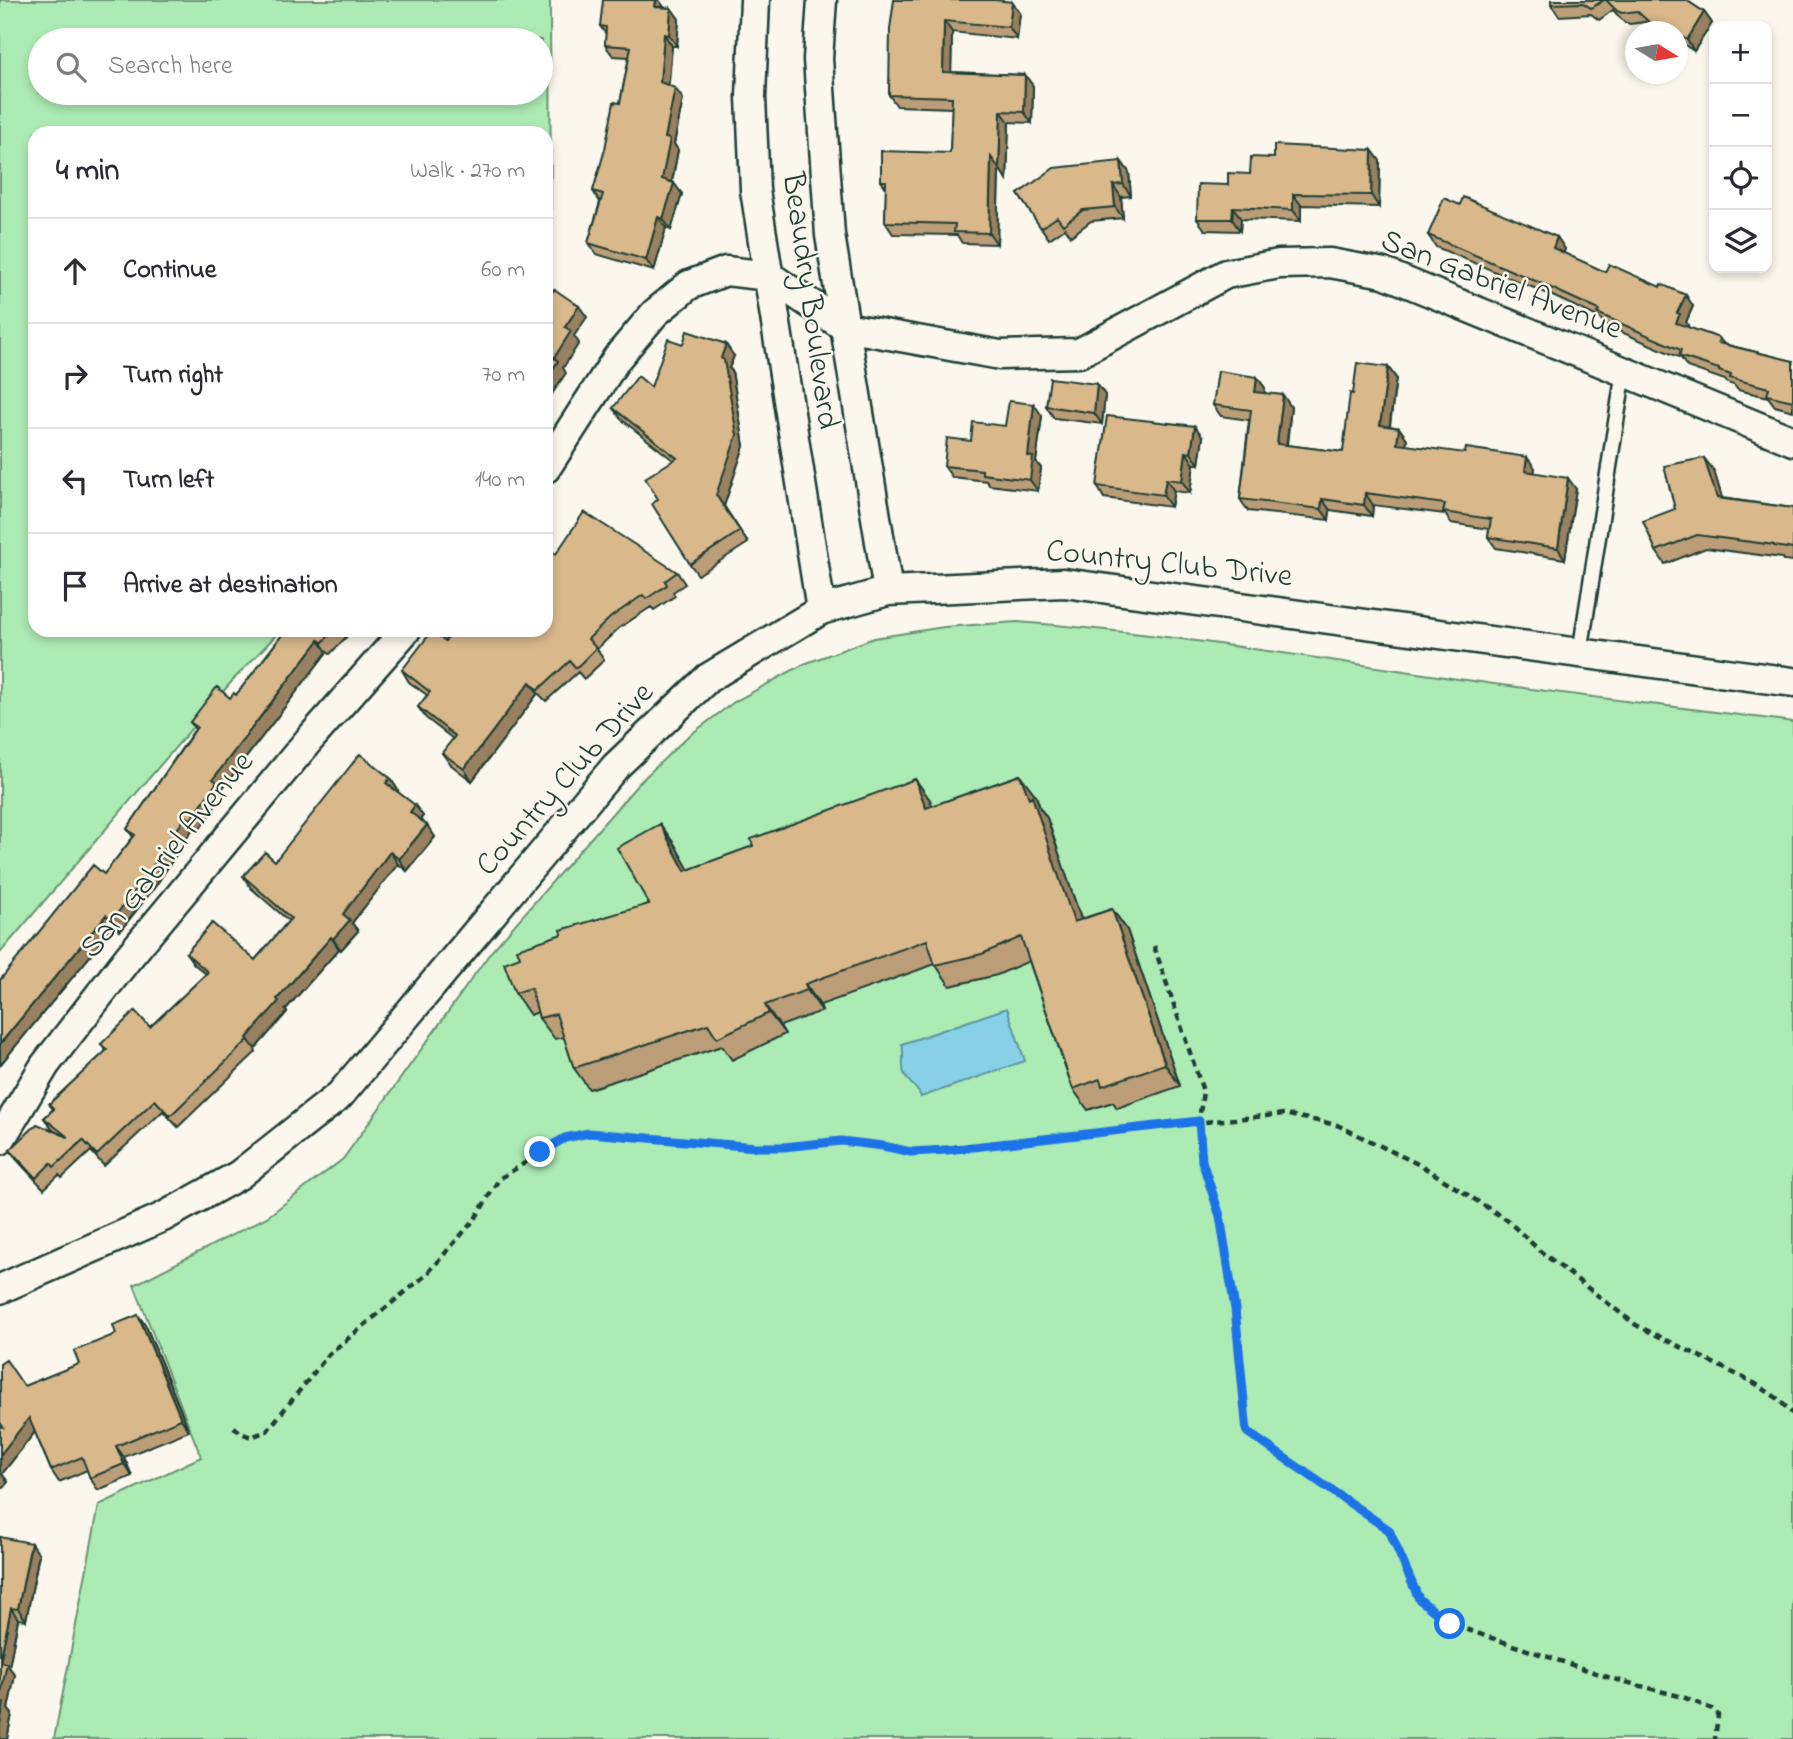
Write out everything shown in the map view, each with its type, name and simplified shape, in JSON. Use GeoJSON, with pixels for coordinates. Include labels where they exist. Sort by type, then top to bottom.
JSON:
{"type":"FeatureCollection","features":[{"type":"Feature","properties":{"kind":"street","name":"Beaudry Boulevard"},"geometry":{"type":"LineString","coordinates":[[755,0],[751,97],[755,190],[821,610]]}},
{"type":"Feature","properties":{"kind":"street","name":"Beaudry Boulevard"},"geometry":{"type":"LineString","coordinates":[[822,0],[818,73],[830,234],[888,591]]}},
{"type":"Feature","properties":{"kind":"street","name":"San Gabriel Avenue"},"geometry":{"type":"LineString","coordinates":[[553,457],[617,358],[655,313],[689,285],[726,271],[769,276],[845,327],[1000,355],[1079,353],[1226,274],[1279,264],[1330,263],[1384,273],[1793,441]]}},
{"type":"Feature","properties":{"kind":"street","name":"Country Club Drive"},"geometry":{"type":"LineString","coordinates":[[0,1289],[163,1217],[239,1175],[340,1095],[615,767],[708,678],[821,610],[888,591],[1064,583],[1793,682]]}},
{"type":"Feature","properties":{"kind":"street","name":"San Gabriel Avenue"},"geometry":{"type":"LineString","coordinates":[[0,1140],[45,1065],[128,958],[309,740],[400,637]]}},
{"type":"Feature","properties":{"kind":"lane"},"geometry":{"type":"LineString","coordinates":[[1580,653],[1624,372]]}},
{"type":"Feature","properties":{"kind":"path"},"geometry":{"type":"LineString","coordinates":[[1154,946],[1203,1091],[1199,1121],[1202,1161],[1220,1216],[1235,1309],[1247,1432],[1389,1530],[1419,1599],[1450,1624],[1615,1679],[1683,1697],[1712,1709],[1718,1715],[1715,1739]]}},
{"type":"Feature","properties":{"kind":"path"},"geometry":{"type":"LineString","coordinates":[[234,1427],[251,1437],[267,1431],[329,1354],[426,1275],[475,1219],[499,1179],[565,1138],[589,1133],[613,1134],[756,1147],[841,1141],[911,1152],[1284,1114],[1337,1125],[1396,1152],[1491,1208],[1539,1251],[1636,1325],[1756,1384],[1777,1398],[1793,1414]]}},
{"type":"Feature","properties":{"kind":"green space"},"geometry":{"type":"Polygon","coordinates":[[[0,0],[550,0],[550,28],[28,28],[28,105],[550,105],[551,126],[28,126],[28,637],[274,637],[233,680],[0,953],[0,0]]]}},
{"type":"Feature","properties":{"kind":"green space"},"geometry":{"type":"Polygon","coordinates":[[[1017,622],[1173,638],[1521,688],[1793,722],[1793,1739],[54,1739],[99,1505],[201,1457],[134,1285],[267,1217],[343,1159],[490,953],[639,783],[686,738],[734,702],[804,664],[874,638],[944,627],[1017,622]]]}},
{"type":"Feature","properties":{"kind":"water"},"geometry":{"type":"Polygon","coordinates":[[[1007,1008],[1025,1061],[921,1097],[904,1073],[902,1044],[1007,1008]]]}},
{"type":"Feature","properties":{"kind":"building"},"geometry":{"type":"Polygon","coordinates":[[[603,0],[656,0],[655,7],[671,8],[669,35],[664,34],[660,82],[675,88],[665,138],[670,139],[662,179],[674,183],[663,219],[658,217],[646,260],[588,243],[603,194],[593,191],[614,102],[620,103],[631,47],[605,45],[606,27],[600,26],[603,0]]]}},
{"type":"Feature","properties":{"kind":"building"},"geometry":{"type":"Polygon","coordinates":[[[894,0],[1012,2],[1009,27],[944,21],[943,72],[1025,75],[1024,112],[1001,111],[999,168],[991,157],[989,233],[954,232],[955,224],[885,222],[886,181],[881,181],[881,151],[950,153],[952,97],[889,95],[890,29],[894,0]]]}},
{"type":"Feature","properties":{"kind":"building"},"geometry":{"type":"Polygon","coordinates":[[[1551,0],[1604,0],[1591,8],[1583,3],[1551,4],[1551,0]]]}},
{"type":"Feature","properties":{"kind":"building"},"geometry":{"type":"Polygon","coordinates":[[[1606,0],[1686,0],[1704,12],[1688,38],[1688,21],[1648,21],[1637,11],[1617,11],[1606,0]]]}},
{"type":"Feature","properties":{"kind":"building"},"geometry":{"type":"Polygon","coordinates":[[[1274,145],[1372,150],[1371,195],[1293,194],[1293,210],[1233,207],[1232,219],[1197,219],[1198,184],[1228,185],[1228,173],[1250,174],[1251,157],[1274,158],[1274,145]]]}},
{"type":"Feature","properties":{"kind":"building"},"geometry":{"type":"Polygon","coordinates":[[[1121,161],[1123,184],[1113,185],[1115,207],[1083,210],[1063,225],[1057,217],[1041,228],[1018,194],[1054,168],[1121,161]]]}},
{"type":"Feature","properties":{"kind":"building"},"geometry":{"type":"Polygon","coordinates":[[[1463,197],[1557,237],[1553,248],[1605,272],[1609,264],[1660,287],[1661,284],[1686,295],[1677,313],[1680,314],[1676,323],[1719,338],[1718,343],[1793,361],[1793,401],[1767,395],[1769,388],[1730,378],[1731,375],[1719,369],[1679,356],[1681,350],[1597,313],[1599,310],[1428,235],[1444,198],[1460,205],[1463,197]]]}},
{"type":"Feature","properties":{"kind":"building"},"geometry":{"type":"Polygon","coordinates":[[[553,291],[579,306],[565,327],[571,331],[554,358],[558,361],[553,369],[553,291]]]}},
{"type":"Feature","properties":{"kind":"building"},"geometry":{"type":"Polygon","coordinates":[[[687,331],[726,344],[721,358],[724,360],[737,435],[716,495],[740,531],[690,564],[652,504],[658,499],[645,478],[677,458],[613,408],[638,376],[651,387],[668,339],[683,344],[687,331]]]}},
{"type":"Feature","properties":{"kind":"building"},"geometry":{"type":"Polygon","coordinates":[[[1357,363],[1388,367],[1380,425],[1399,428],[1397,444],[1465,453],[1466,448],[1527,457],[1525,471],[1568,478],[1558,548],[1488,537],[1491,519],[1443,512],[1445,504],[1365,493],[1364,505],[1322,499],[1321,509],[1240,499],[1251,410],[1213,405],[1218,371],[1257,377],[1255,392],[1283,395],[1277,444],[1343,452],[1350,393],[1353,394],[1357,363]]]}},
{"type":"Feature","properties":{"kind":"building"},"geometry":{"type":"Polygon","coordinates":[[[1050,378],[1097,384],[1094,413],[1046,406],[1050,378]]]}},
{"type":"Feature","properties":{"kind":"building"},"geometry":{"type":"Polygon","coordinates":[[[1009,401],[1034,404],[1028,456],[1033,457],[1030,480],[982,474],[982,470],[944,466],[947,438],[971,441],[973,422],[1005,426],[1009,401]]]}},
{"type":"Feature","properties":{"kind":"building"},"geometry":{"type":"Polygon","coordinates":[[[1107,416],[1195,426],[1191,453],[1186,452],[1182,481],[1166,479],[1163,495],[1097,486],[1107,416]]]}},
{"type":"Feature","properties":{"kind":"building"},"geometry":{"type":"Polygon","coordinates":[[[1704,458],[1717,498],[1793,508],[1793,549],[1697,535],[1656,551],[1643,521],[1675,509],[1664,466],[1704,458]]]}},
{"type":"Feature","properties":{"kind":"building"},"geometry":{"type":"Polygon","coordinates":[[[584,512],[677,572],[665,581],[667,585],[646,599],[643,595],[611,617],[588,639],[596,648],[576,668],[570,661],[538,690],[530,682],[464,769],[442,753],[455,736],[418,707],[430,692],[402,670],[427,637],[440,637],[445,641],[449,637],[553,637],[553,552],[556,554],[584,512]]]}},
{"type":"Feature","properties":{"kind":"building"},"geometry":{"type":"Polygon","coordinates":[[[281,637],[328,637],[322,643],[319,640],[213,779],[217,782],[191,819],[186,816],[147,875],[112,920],[106,915],[0,1044],[0,980],[93,865],[104,874],[135,835],[127,829],[197,727],[190,722],[217,687],[230,698],[234,693],[236,695],[281,637]]]}},
{"type":"Feature","properties":{"kind":"building"},"geometry":{"type":"Polygon","coordinates":[[[360,754],[390,778],[386,783],[415,805],[410,812],[427,825],[399,859],[390,852],[343,914],[350,920],[333,939],[331,937],[277,999],[279,1001],[248,1040],[170,1116],[155,1100],[97,1155],[83,1140],[54,1167],[51,1163],[36,1178],[10,1150],[37,1124],[68,1137],[44,1118],[54,1109],[49,1104],[107,1050],[101,1044],[135,1011],[150,1027],[208,972],[186,953],[212,923],[255,960],[291,918],[243,876],[265,852],[275,861],[360,754]]]}},
{"type":"Feature","properties":{"kind":"building"},"geometry":{"type":"Polygon","coordinates":[[[1020,775],[1029,798],[1032,796],[1074,922],[1112,909],[1165,1064],[1102,1086],[1100,1079],[1073,1089],[1021,937],[982,954],[935,965],[927,940],[805,984],[807,990],[765,1005],[769,1013],[717,1038],[708,1024],[574,1068],[556,1014],[539,1018],[531,988],[515,993],[504,963],[520,957],[517,949],[562,934],[561,930],[649,904],[617,848],[660,824],[685,871],[753,846],[751,839],[915,779],[926,808],[1020,775]]]}},
{"type":"Feature","properties":{"kind":"building"},"geometry":{"type":"Polygon","coordinates":[[[138,1315],[181,1419],[116,1446],[124,1464],[90,1478],[82,1457],[51,1470],[29,1418],[0,1455],[0,1426],[3,1427],[0,1422],[0,1364],[6,1360],[24,1386],[79,1364],[74,1351],[116,1334],[113,1325],[138,1315]]]}},
{"type":"Feature","properties":{"kind":"building"},"geometry":{"type":"Polygon","coordinates":[[[0,1537],[31,1543],[18,1609],[11,1608],[0,1662],[0,1537]]]}},
{"type":"Feature","properties":{"kind":"building"},"geometry":{"type":"Polygon","coordinates":[[[0,1662],[7,1663],[0,1699],[0,1662]]]}},
{"type":"Feature","properties":{"kind":"building"},"geometry":{"type":"Polygon","coordinates":[[[0,1702],[4,1703],[0,1724],[0,1702]]]}},
{"type":"Feature","properties":{"kind":"route"},"geometry":{"type":"LineString","coordinates":[[540,1152],[565,1138],[589,1133],[756,1147],[841,1141],[911,1152],[1199,1121],[1202,1161],[1220,1216],[1235,1309],[1247,1432],[1389,1530],[1419,1599],[1450,1624]]}}]}
